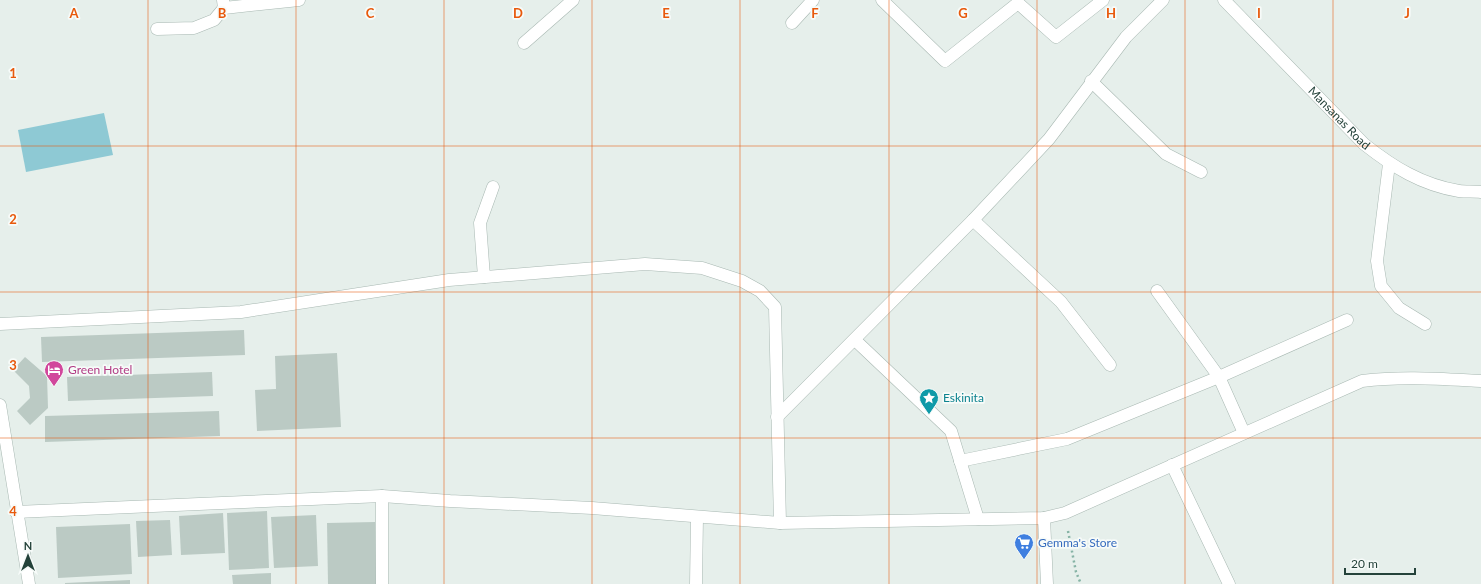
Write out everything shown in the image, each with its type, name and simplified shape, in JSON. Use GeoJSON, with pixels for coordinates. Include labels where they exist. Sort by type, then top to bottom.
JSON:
{"type":"FeatureCollection","features":[{"type":"Feature","properties":{"kind":"street"},"geometry":{"type":"LineString","coordinates":[[156,28],[194,28],[214,20],[224,4],[299,0]]}},
{"type":"Feature","properties":{"kind":"street"},"geometry":{"type":"LineString","coordinates":[[524,42],[574,0]]}},
{"type":"Feature","properties":{"kind":"street"},"geometry":{"type":"LineString","coordinates":[[792,23],[813,0]]}},
{"type":"Feature","properties":{"kind":"street"},"geometry":{"type":"LineString","coordinates":[[882,0],[945,61],[1018,3],[1056,37],[1103,0]]}},
{"type":"Feature","properties":{"kind":"street"},"geometry":{"type":"LineString","coordinates":[[777,417],[973,220],[1050,139],[1126,37],[1163,0]]}},
{"type":"Feature","properties":{"kind":"street","name":"Mansanas Road"},"geometry":{"type":"LineString","coordinates":[[1224,0],[1364,144],[1389,164],[1419,180],[1460,191],[1481,192]]}},
{"type":"Feature","properties":{"kind":"street"},"geometry":{"type":"LineString","coordinates":[[1091,82],[1166,154],[1201,172]]}},
{"type":"Feature","properties":{"kind":"street"},"geometry":{"type":"LineString","coordinates":[[1389,164],[1377,261],[1382,286],[1399,308],[1425,324]]}},
{"type":"Feature","properties":{"kind":"street"},"geometry":{"type":"LineString","coordinates":[[484,277],[480,223],[493,187]]}},
{"type":"Feature","properties":{"kind":"street"},"geometry":{"type":"LineString","coordinates":[[973,220],[1061,302],[1110,365]]}},
{"type":"Feature","properties":{"kind":"street"},"geometry":{"type":"LineString","coordinates":[[0,324],[241,312],[449,280],[646,264],[702,268],[742,281],[760,291],[775,307],[780,523]]}},
{"type":"Feature","properties":{"kind":"street"},"geometry":{"type":"LineString","coordinates":[[1157,291],[1220,377],[1244,433]]}},
{"type":"Feature","properties":{"kind":"street"},"geometry":{"type":"LineString","coordinates":[[960,461],[1067,439],[1220,377],[1347,320]]}},
{"type":"Feature","properties":{"kind":"street"},"geometry":{"type":"LineString","coordinates":[[855,340],[951,431],[978,519]]}},
{"type":"Feature","properties":{"kind":"street"},"geometry":{"type":"LineString","coordinates":[[16,512],[382,496],[592,508],[780,523],[1044,518],[1065,513],[1362,381],[1385,378],[1424,378],[1481,381]]}},
{"type":"Feature","properties":{"kind":"street"},"geometry":{"type":"LineString","coordinates":[[0,405],[16,512],[29,584]]}},
{"type":"Feature","properties":{"kind":"street"},"geometry":{"type":"LineString","coordinates":[[1172,465],[1229,584]]}},
{"type":"Feature","properties":{"kind":"street"},"geometry":{"type":"LineString","coordinates":[[382,496],[382,584]]}},
{"type":"Feature","properties":{"kind":"street"},"geometry":{"type":"LineString","coordinates":[[696,584],[697,516]]}},
{"type":"Feature","properties":{"kind":"street"},"geometry":{"type":"LineString","coordinates":[[1044,518],[1047,584]]}},
{"type":"Feature","properties":{"kind":"path"},"geometry":{"type":"LineString","coordinates":[[1065,513],[1076,572],[1081,584]]}},
{"type":"Feature","properties":{"kind":"water"},"geometry":{"type":"Polygon","coordinates":[[[104,113],[113,155],[26,172],[18,130],[104,113]]]}},
{"type":"Feature","properties":{"kind":"building"},"geometry":{"type":"Polygon","coordinates":[[[244,330],[245,355],[42,362],[41,337],[244,330]]]}},
{"type":"Feature","properties":{"kind":"building"},"geometry":{"type":"Polygon","coordinates":[[[337,353],[341,427],[257,431],[255,390],[276,389],[275,356],[337,353]]]}},
{"type":"Feature","properties":{"kind":"building"},"geometry":{"type":"Polygon","coordinates":[[[25,357],[47,376],[48,408],[30,425],[17,411],[30,398],[29,386],[13,370],[25,357]]]}},
{"type":"Feature","properties":{"kind":"building"},"geometry":{"type":"Polygon","coordinates":[[[212,372],[213,396],[68,401],[67,377],[212,372]]]}},
{"type":"Feature","properties":{"kind":"building"},"geometry":{"type":"Polygon","coordinates":[[[219,411],[220,436],[45,442],[45,416],[219,411]]]}},
{"type":"Feature","properties":{"kind":"building"},"geometry":{"type":"Polygon","coordinates":[[[267,511],[269,568],[229,570],[227,513],[267,511]]]}},
{"type":"Feature","properties":{"kind":"building"},"geometry":{"type":"Polygon","coordinates":[[[223,513],[225,553],[181,555],[179,516],[223,513]]]}},
{"type":"Feature","properties":{"kind":"building"},"geometry":{"type":"Polygon","coordinates":[[[316,515],[318,566],[274,568],[271,517],[316,515]]]}},
{"type":"Feature","properties":{"kind":"building"},"geometry":{"type":"Polygon","coordinates":[[[170,520],[172,555],[138,557],[136,521],[170,520]]]}},
{"type":"Feature","properties":{"kind":"building"},"geometry":{"type":"Polygon","coordinates":[[[375,522],[376,584],[328,584],[327,523],[375,522]]]}},
{"type":"Feature","properties":{"kind":"building"},"geometry":{"type":"Polygon","coordinates":[[[130,524],[132,574],[58,578],[56,527],[130,524]]]}},
{"type":"Feature","properties":{"kind":"building"},"geometry":{"type":"Polygon","coordinates":[[[271,573],[271,584],[233,584],[232,575],[271,573]]]}},
{"type":"Feature","properties":{"kind":"building"},"geometry":{"type":"Polygon","coordinates":[[[130,580],[130,584],[65,584],[65,583],[130,580]]]}},
{"type":"Feature","properties":{"kind":"place","name":"Green Hotel"},"geometry":{"type":"Point","coordinates":[54,387]}},
{"type":"Feature","properties":{"kind":"place","name":"Eskinita"},"geometry":{"type":"Point","coordinates":[929,415]}},
{"type":"Feature","properties":{"kind":"place","name":"Gemma's Store"},"geometry":{"type":"Point","coordinates":[1024,560]}}]}
